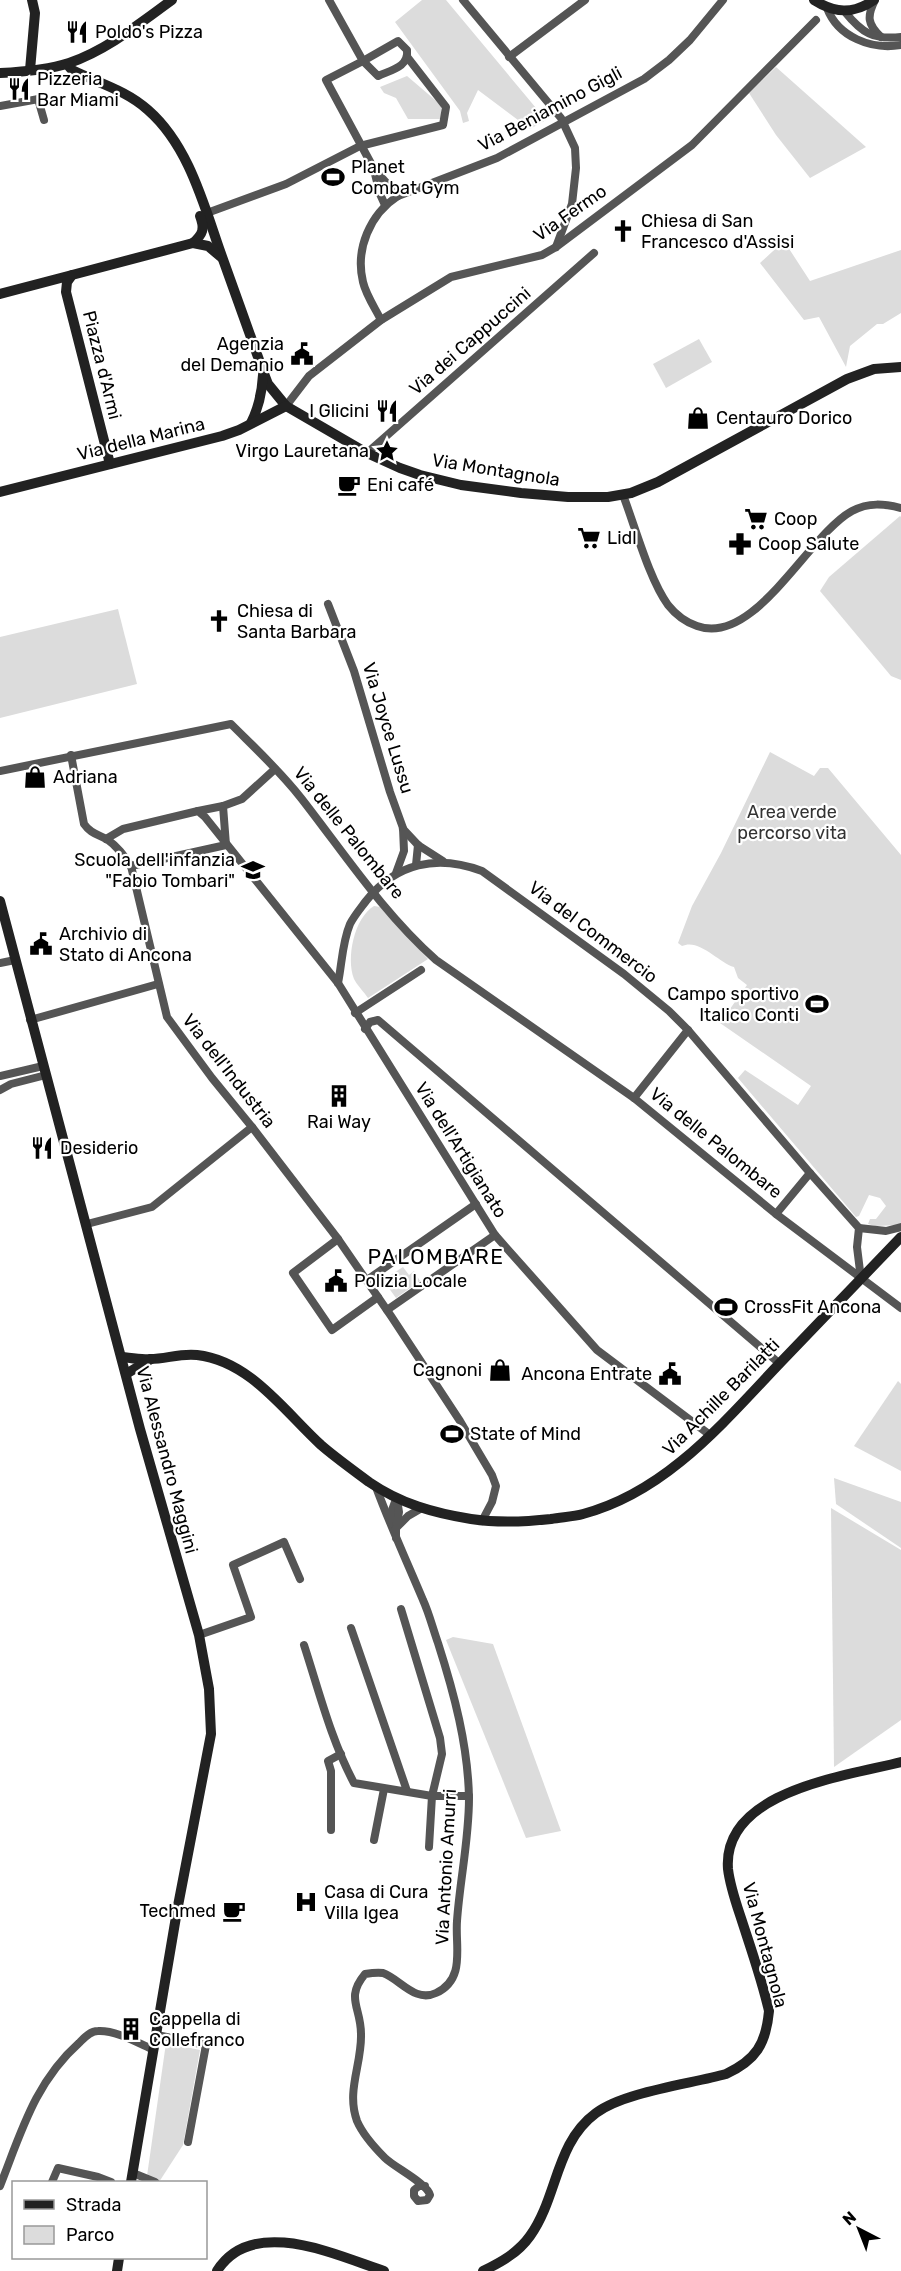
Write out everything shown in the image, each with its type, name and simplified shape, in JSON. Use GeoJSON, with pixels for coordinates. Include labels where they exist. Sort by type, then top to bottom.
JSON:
{"type":"FeatureCollection","features":[{"type":"Feature","properties":{"kind":"main road"},"geometry":{"type":"LineString","coordinates":[[30,70],[34,13],[32,0]]}},
{"type":"Feature","properties":{"kind":"main road"},"geometry":{"type":"LineString","coordinates":[[0,73],[67,64],[110,44],[172,0]]}},
{"type":"Feature","properties":{"kind":"main road"},"geometry":{"type":"LineString","coordinates":[[814,0],[827,8],[845,12],[859,9],[874,0]]}},
{"type":"Feature","properties":{"kind":"main road","name":"Via Montagnola"},"geometry":{"type":"LineString","coordinates":[[67,64],[72,70],[129,96],[148,109],[171,136],[181,152],[207,213],[268,384],[286,406],[367,453],[400,468],[461,485],[521,493],[568,497],[623,495],[664,478],[847,379],[874,369],[901,367]]}},
{"type":"Feature","properties":{"kind":"main road","name":"Via Montagnola"},"geometry":{"type":"LineString","coordinates":[[192,176],[189,185],[204,226],[200,237],[192,243]]}},
{"type":"Feature","properties":{"kind":"main road"},"geometry":{"type":"LineString","coordinates":[[0,294],[192,243],[208,246],[223,260]]}},
{"type":"Feature","properties":{"kind":"main road","name":"Piazza d'Armi"},"geometry":{"type":"LineString","coordinates":[[72,275],[67,282],[66,292],[110,464]]}},
{"type":"Feature","properties":{"kind":"main road"},"geometry":{"type":"LineString","coordinates":[[250,423],[258,408],[262,392],[263,371]]}},
{"type":"Feature","properties":{"kind":"main road","name":"Via della Marina"},"geometry":{"type":"LineString","coordinates":[[0,492],[222,436],[286,406]]}},
{"type":"Feature","properties":{"kind":"main road","name":"Via Alessandro Maggini"},"geometry":{"type":"LineString","coordinates":[[0,901],[140,1429],[199,1635],[209,1689],[211,1734],[132,2178]]}},
{"type":"Feature","properties":{"kind":"main road","name":"Via Achille Barilatti"},"geometry":{"type":"LineString","coordinates":[[122,1357],[151,1359],[182,1354],[199,1355],[232,1366],[245,1373],[265,1390],[321,1445],[396,1499],[420,1509],[482,1521],[535,1521],[583,1514],[653,1483],[675,1467],[780,1364],[901,1237]]}},
{"type":"Feature","properties":{"kind":"main road","name":"Via Achille Barilatti"},"geometry":{"type":"LineString","coordinates":[[126,1374],[151,1359]]}},
{"type":"Feature","properties":{"kind":"main road","name":"Via Montagnola"},"geometry":{"type":"LineString","coordinates":[[483,2271],[506,2260],[529,2238],[543,2212],[565,2150],[580,2128],[596,2112],[625,2099],[726,2074],[737,2069],[761,2046],[768,2027],[769,2011],[728,1868],[733,1840],[742,1826],[762,1806],[780,1796],[901,1762]]}},
{"type":"Feature","properties":{"kind":"main road"},"geometry":{"type":"LineString","coordinates":[[217,2271],[232,2255],[256,2243],[269,2241],[292,2243],[384,2271]]}},
{"type":"Feature","properties":{"kind":"street"},"geometry":{"type":"LineString","coordinates":[[329,0],[363,61],[378,76],[405,63],[408,58]]}},
{"type":"Feature","properties":{"kind":"street"},"geometry":{"type":"LineString","coordinates":[[463,0],[564,123],[575,148],[576,168],[572,204],[555,247]]}},
{"type":"Feature","properties":{"kind":"street"},"geometry":{"type":"LineString","coordinates":[[509,57],[585,0]]}},
{"type":"Feature","properties":{"kind":"street","name":"Via Beniamino Gigli"},"geometry":{"type":"LineString","coordinates":[[381,320],[363,281],[361,258],[367,233],[385,205],[399,196],[497,158],[637,83],[669,60],[690,40],[723,0]]}},
{"type":"Feature","properties":{"kind":"street"},"geometry":{"type":"LineString","coordinates":[[874,0],[869,20],[870,25],[881,37]]}},
{"type":"Feature","properties":{"kind":"street"},"geometry":{"type":"LineString","coordinates":[[827,8],[833,21],[857,39],[881,47],[901,45]]}},
{"type":"Feature","properties":{"kind":"street"},"geometry":{"type":"LineString","coordinates":[[857,39],[842,20],[845,12],[870,35],[901,37]]}},
{"type":"Feature","properties":{"kind":"street","name":"Via Fermo"},"geometry":{"type":"LineString","coordinates":[[286,406],[309,376],[381,320],[451,277],[542,255],[555,247],[692,145],[816,20]]}},
{"type":"Feature","properties":{"kind":"street"},"geometry":{"type":"LineString","coordinates":[[207,213],[285,184],[360,146],[443,125],[449,109],[408,58],[407,50],[398,41],[326,80],[360,146],[374,170],[399,196]]}},
{"type":"Feature","properties":{"kind":"street"},"geometry":{"type":"LineString","coordinates":[[0,106],[41,99],[44,120]]}},
{"type":"Feature","properties":{"kind":"street"},"geometry":{"type":"LineString","coordinates":[[374,170],[385,205]]}},
{"type":"Feature","properties":{"kind":"street","name":"Via dei Cappuccini"},"geometry":{"type":"LineString","coordinates":[[367,453],[594,253]]}},
{"type":"Feature","properties":{"kind":"street"},"geometry":{"type":"LineString","coordinates":[[623,495],[657,584],[668,605],[689,624],[716,629],[740,621],[756,609],[850,512],[868,504],[901,508]]}},
{"type":"Feature","properties":{"kind":"street","name":"Via Joyce Lussu"},"geometry":{"type":"LineString","coordinates":[[328,604],[354,671],[403,828],[404,850],[396,873]]}},
{"type":"Feature","properties":{"kind":"street","name":"Via delle Palombare"},"geometry":{"type":"LineString","coordinates":[[0,771],[231,724],[300,796],[373,892],[418,944],[436,960],[634,1098],[776,1214],[901,1308]]}},
{"type":"Feature","properties":{"kind":"street"},"geometry":{"type":"LineString","coordinates":[[71,755],[84,824],[91,833],[106,839],[119,849],[131,866],[226,845],[224,806]]}},
{"type":"Feature","properties":{"kind":"street"},"geometry":{"type":"LineString","coordinates":[[106,839],[123,829],[224,806],[242,799],[275,769]]}},
{"type":"Feature","properties":{"kind":"street","name":"Via dell'Artigianato"},"geometry":{"type":"LineString","coordinates":[[198,811],[338,983],[495,1235],[597,1350],[710,1435]]}},
{"type":"Feature","properties":{"kind":"street","name":"Via Joyce Lussu"},"geometry":{"type":"LineString","coordinates":[[403,828],[418,845],[443,861]]}},
{"type":"Feature","properties":{"kind":"street"},"geometry":{"type":"LineString","coordinates":[[416,865],[418,845]]}},
{"type":"Feature","properties":{"kind":"street"},"geometry":{"type":"LineString","coordinates":[[404,850],[416,865]]}},
{"type":"Feature","properties":{"kind":"street","name":"Via del Commercio"},"geometry":{"type":"LineString","coordinates":[[338,983],[349,927],[353,918],[373,892],[396,873],[416,865],[443,861],[466,865],[482,871],[624,974],[669,1011],[859,1228]]}},
{"type":"Feature","properties":{"kind":"street","name":"Via dell'Industria"},"geometry":{"type":"LineString","coordinates":[[131,866],[167,1017],[338,1239],[460,1421],[492,1475],[496,1486],[492,1502],[482,1521]]}},
{"type":"Feature","properties":{"kind":"street"},"geometry":{"type":"LineString","coordinates":[[0,963],[15,960]]}},
{"type":"Feature","properties":{"kind":"street"},"geometry":{"type":"LineString","coordinates":[[355,1013],[422,970]]}},
{"type":"Feature","properties":{"kind":"street"},"geometry":{"type":"LineString","coordinates":[[30,1020],[158,984]]}},
{"type":"Feature","properties":{"kind":"street"},"geometry":{"type":"LineString","coordinates":[[365,1029],[370,1022],[378,1020],[780,1364]]}},
{"type":"Feature","properties":{"kind":"street","name":"Via delle Palombare"},"geometry":{"type":"LineString","coordinates":[[634,1098],[688,1030]]}},
{"type":"Feature","properties":{"kind":"street"},"geometry":{"type":"LineString","coordinates":[[0,1076],[44,1070]]}},
{"type":"Feature","properties":{"kind":"street"},"geometry":{"type":"LineString","coordinates":[[0,1090],[44,1070]]}},
{"type":"Feature","properties":{"kind":"street"},"geometry":{"type":"LineString","coordinates":[[87,1224],[152,1207],[252,1127]]}},
{"type":"Feature","properties":{"kind":"street","name":"Via delle Palombare"},"geometry":{"type":"LineString","coordinates":[[776,1214],[810,1173]]}},
{"type":"Feature","properties":{"kind":"street"},"geometry":{"type":"LineString","coordinates":[[367,1280],[476,1204]]}},
{"type":"Feature","properties":{"kind":"street"},"geometry":{"type":"LineString","coordinates":[[861,1279],[857,1247],[859,1228],[886,1231],[901,1227]]}},
{"type":"Feature","properties":{"kind":"street"},"geometry":{"type":"LineString","coordinates":[[387,1310],[495,1235]]}},
{"type":"Feature","properties":{"kind":"street"},"geometry":{"type":"LineString","coordinates":[[338,1239],[293,1273],[332,1330],[378,1297]]}},
{"type":"Feature","properties":{"kind":"street"},"geometry":{"type":"LineString","coordinates":[[845,1267],[857,1247]]}},
{"type":"Feature","properties":{"kind":"street","name":"Via Antonio Amurri"},"geometry":{"type":"LineString","coordinates":[[376,1486],[394,1529],[396,1541],[424,1602],[448,1672],[464,1739],[469,1796],[468,1834],[457,1923],[458,1964],[450,1982],[434,1994],[423,1996],[412,1992],[384,1974],[374,1972],[365,1974],[354,1989],[361,2035],[354,2078],[353,2099],[356,2119],[372,2145],[415,2181]]}},
{"type":"Feature","properties":{"kind":"street","name":"Via Antonio Amurri"},"geometry":{"type":"LineString","coordinates":[[394,1529],[399,1512],[396,1499]]}},
{"type":"Feature","properties":{"kind":"street"},"geometry":{"type":"LineString","coordinates":[[394,1529],[420,1509]]}},
{"type":"Feature","properties":{"kind":"street"},"geometry":{"type":"LineString","coordinates":[[199,1635],[251,1617],[233,1565],[284,1542],[300,1579]]}},
{"type":"Feature","properties":{"kind":"street"},"geometry":{"type":"LineString","coordinates":[[401,1609],[440,1738],[442,1754],[432,1796],[429,1847]]}},
{"type":"Feature","properties":{"kind":"street"},"geometry":{"type":"LineString","coordinates":[[351,1628],[407,1791]]}},
{"type":"Feature","properties":{"kind":"street"},"geometry":{"type":"LineString","coordinates":[[304,1645],[344,1766],[354,1783],[432,1796],[469,1796]]}},
{"type":"Feature","properties":{"kind":"street"},"geometry":{"type":"LineString","coordinates":[[331,1830],[331,1771],[328,1761],[341,1754]]}},
{"type":"Feature","properties":{"kind":"street"},"geometry":{"type":"LineString","coordinates":[[331,1771],[344,1766]]}},
{"type":"Feature","properties":{"kind":"street"},"geometry":{"type":"LineString","coordinates":[[374,1840],[384,1789]]}},
{"type":"Feature","properties":{"kind":"street"},"geometry":{"type":"LineString","coordinates":[[0,2186],[34,2100],[44,2082],[88,2034],[97,2031],[113,2033],[154,2050]]}},
{"type":"Feature","properties":{"kind":"street"},"geometry":{"type":"LineString","coordinates":[[157,2035],[206,2045],[188,2142]]}},
{"type":"Feature","properties":{"kind":"street"},"geometry":{"type":"LineString","coordinates":[[52,2181],[58,2168],[108,2181]]}},
{"type":"Feature","properties":{"kind":"street","name":"Via Alessandro Maggini"},"geometry":{"type":"LineString","coordinates":[[132,2178],[149,2181]]}},
{"type":"Feature","properties":{"kind":"street"},"geometry":{"type":"LineString","coordinates":[[415,2181],[425,2186],[430,2192],[427,2200],[418,2201],[414,2193],[415,2181]]}},
{"type":"Feature","properties":{"kind":"street"},"geometry":{"type":"LineString","coordinates":[[414,2193],[419,2186],[425,2186]]}},
{"type":"Feature","properties":{"kind":"green space"},"geometry":{"type":"Polygon","coordinates":[[[422,0],[446,0],[546,120],[530,129],[478,90],[467,113],[469,121],[463,123],[460,111],[395,22],[422,0]]]}},
{"type":"Feature","properties":{"kind":"green space"},"geometry":{"type":"Polygon","coordinates":[[[776,67],[866,147],[810,178],[776,135],[749,93],[776,67]]]}},
{"type":"Feature","properties":{"kind":"green space"},"geometry":{"type":"Polygon","coordinates":[[[407,76],[441,105],[441,119],[408,119],[396,98],[384,93],[380,87],[407,76]]]}},
{"type":"Feature","properties":{"kind":"green space"},"geometry":{"type":"Polygon","coordinates":[[[784,241],[810,281],[901,250],[901,313],[883,324],[877,324],[850,346],[846,367],[819,317],[804,320],[760,263],[784,241]]]}},
{"type":"Feature","properties":{"kind":"green space"},"geometry":{"type":"Polygon","coordinates":[[[699,339],[712,362],[666,388],[653,364],[699,339]]]}},
{"type":"Feature","properties":{"kind":"green space"},"geometry":{"type":"Polygon","coordinates":[[[900,516],[901,680],[891,676],[820,591],[829,577],[900,516]]]}},
{"type":"Feature","properties":{"kind":"green space"},"geometry":{"type":"Polygon","coordinates":[[[118,609],[137,684],[0,718],[0,637],[118,609]]]}},
{"type":"Feature","properties":{"kind":"green space","name":"Area verde percorso vita"},"geometry":{"type":"Polygon","coordinates":[[[770,752],[814,776],[820,768],[828,768],[901,855],[901,1225],[868,1224],[870,1219],[876,1219],[886,1206],[880,1198],[869,1195],[859,1216],[856,1217],[738,1078],[745,1070],[798,1105],[811,1086],[720,1023],[747,985],[738,978],[734,967],[695,945],[682,946],[678,943],[692,906],[721,853],[770,752]]]}},
{"type":"Feature","properties":{"kind":"green space"},"geometry":{"type":"Polygon","coordinates":[[[374,906],[380,907],[428,959],[368,998],[354,979],[351,960],[357,929],[361,920],[374,906]]]}},
{"type":"Feature","properties":{"kind":"green space"},"geometry":{"type":"Polygon","coordinates":[[[403,1267],[409,1275],[414,1271],[420,1281],[396,1298],[383,1280],[403,1267]]]}},
{"type":"Feature","properties":{"kind":"green space"},"geometry":{"type":"Polygon","coordinates":[[[898,1381],[901,1384],[901,1471],[854,1446],[898,1381]]]}},
{"type":"Feature","properties":{"kind":"green space"},"geometry":{"type":"Polygon","coordinates":[[[834,1478],[901,1502],[901,1548],[836,1504],[834,1478]]]}},
{"type":"Feature","properties":{"kind":"green space"},"geometry":{"type":"Polygon","coordinates":[[[831,1508],[901,1550],[901,1720],[834,1767],[831,1508]]]}},
{"type":"Feature","properties":{"kind":"green space"},"geometry":{"type":"Polygon","coordinates":[[[453,1637],[493,1644],[561,1831],[526,1838],[446,1640],[453,1637]]]}},
{"type":"Feature","properties":{"kind":"green space"},"geometry":{"type":"Polygon","coordinates":[[[166,2043],[200,2050],[183,2145],[160,2181],[147,2176],[166,2043]]]}},
{"type":"Feature","properties":{"kind":"place","name":"Poldo's Pizza"},"geometry":{"type":"Point","coordinates":[77,32]}},
{"type":"Feature","properties":{"kind":"place","name":"Pizzeria Bar Miami"},"geometry":{"type":"Point","coordinates":[19,89]}},
{"type":"Feature","properties":{"kind":"place","name":"Planet Combat Gym"},"geometry":{"type":"Point","coordinates":[333,177]}},
{"type":"Feature","properties":{"kind":"place","name":"Chiesa di San Francesco d'Assisi"},"geometry":{"type":"Point","coordinates":[623,231]}},
{"type":"Feature","properties":{"kind":"place","name":"Agenzia del Demanio"},"geometry":{"type":"Point","coordinates":[302,354]}},
{"type":"Feature","properties":{"kind":"place","name":"I Glicini"},"geometry":{"type":"Point","coordinates":[387,411]}},
{"type":"Feature","properties":{"kind":"place","name":"Centauro Dorico"},"geometry":{"type":"Point","coordinates":[698,418]}},
{"type":"Feature","properties":{"kind":"place","name":"Virgo Lauretana"},"geometry":{"type":"Point","coordinates":[387,451]}},
{"type":"Feature","properties":{"kind":"place","name":"Eni café"},"geometry":{"type":"Point","coordinates":[349,485]}},
{"type":"Feature","properties":{"kind":"place","name":"Coop"},"geometry":{"type":"Point","coordinates":[756,519]}},
{"type":"Feature","properties":{"kind":"place","name":"Lidl"},"geometry":{"type":"Point","coordinates":[589,538]}},
{"type":"Feature","properties":{"kind":"place","name":"Coop Salute"},"geometry":{"type":"Point","coordinates":[740,544]}},
{"type":"Feature","properties":{"kind":"place","name":"Chiesa di Santa Barbara"},"geometry":{"type":"Point","coordinates":[219,621]}},
{"type":"Feature","properties":{"kind":"place","name":"Adriana"},"geometry":{"type":"Point","coordinates":[35,777]}},
{"type":"Feature","properties":{"kind":"place","name":"Scuola dell'infanzia \"Fabio Tombari\""},"geometry":{"type":"Point","coordinates":[253,870]}},
{"type":"Feature","properties":{"kind":"place","name":"Archivio di Stato di Ancona"},"geometry":{"type":"Point","coordinates":[41,944]}},
{"type":"Feature","properties":{"kind":"place","name":"Campo sportivo Italico Conti"},"geometry":{"type":"Point","coordinates":[817,1004]}},
{"type":"Feature","properties":{"kind":"place","name":"Rai Way"},"geometry":{"type":"Point","coordinates":[339,1096]}},
{"type":"Feature","properties":{"kind":"place","name":"Desiderio"},"geometry":{"type":"Point","coordinates":[42,1148]}},
{"type":"Feature","properties":{"kind":"place","name":"Polizia Locale"},"geometry":{"type":"Point","coordinates":[336,1281]}},
{"type":"Feature","properties":{"kind":"place","name":"CrossFit Ancona"},"geometry":{"type":"Point","coordinates":[726,1307]}},
{"type":"Feature","properties":{"kind":"place","name":"Cagnoni"},"geometry":{"type":"Point","coordinates":[500,1370]}},
{"type":"Feature","properties":{"kind":"place","name":"Ancona Entrate"},"geometry":{"type":"Point","coordinates":[670,1374]}},
{"type":"Feature","properties":{"kind":"place","name":"State of Mind"},"geometry":{"type":"Point","coordinates":[452,1434]}},
{"type":"Feature","properties":{"kind":"place","name":"Casa di Cura Villa Igea"},"geometry":{"type":"Point","coordinates":[306,1902]}},
{"type":"Feature","properties":{"kind":"place","name":"Techmed"},"geometry":{"type":"Point","coordinates":[234,1911]}},
{"type":"Feature","properties":{"kind":"place","name":"Cappella di Collefranco"},"geometry":{"type":"Point","coordinates":[131,2029]}},
{"type":"Feature","properties":{"kind":"district","name":"PALOMBARE"},"geometry":{"type":"Point","coordinates":[436,1256]}}]}
